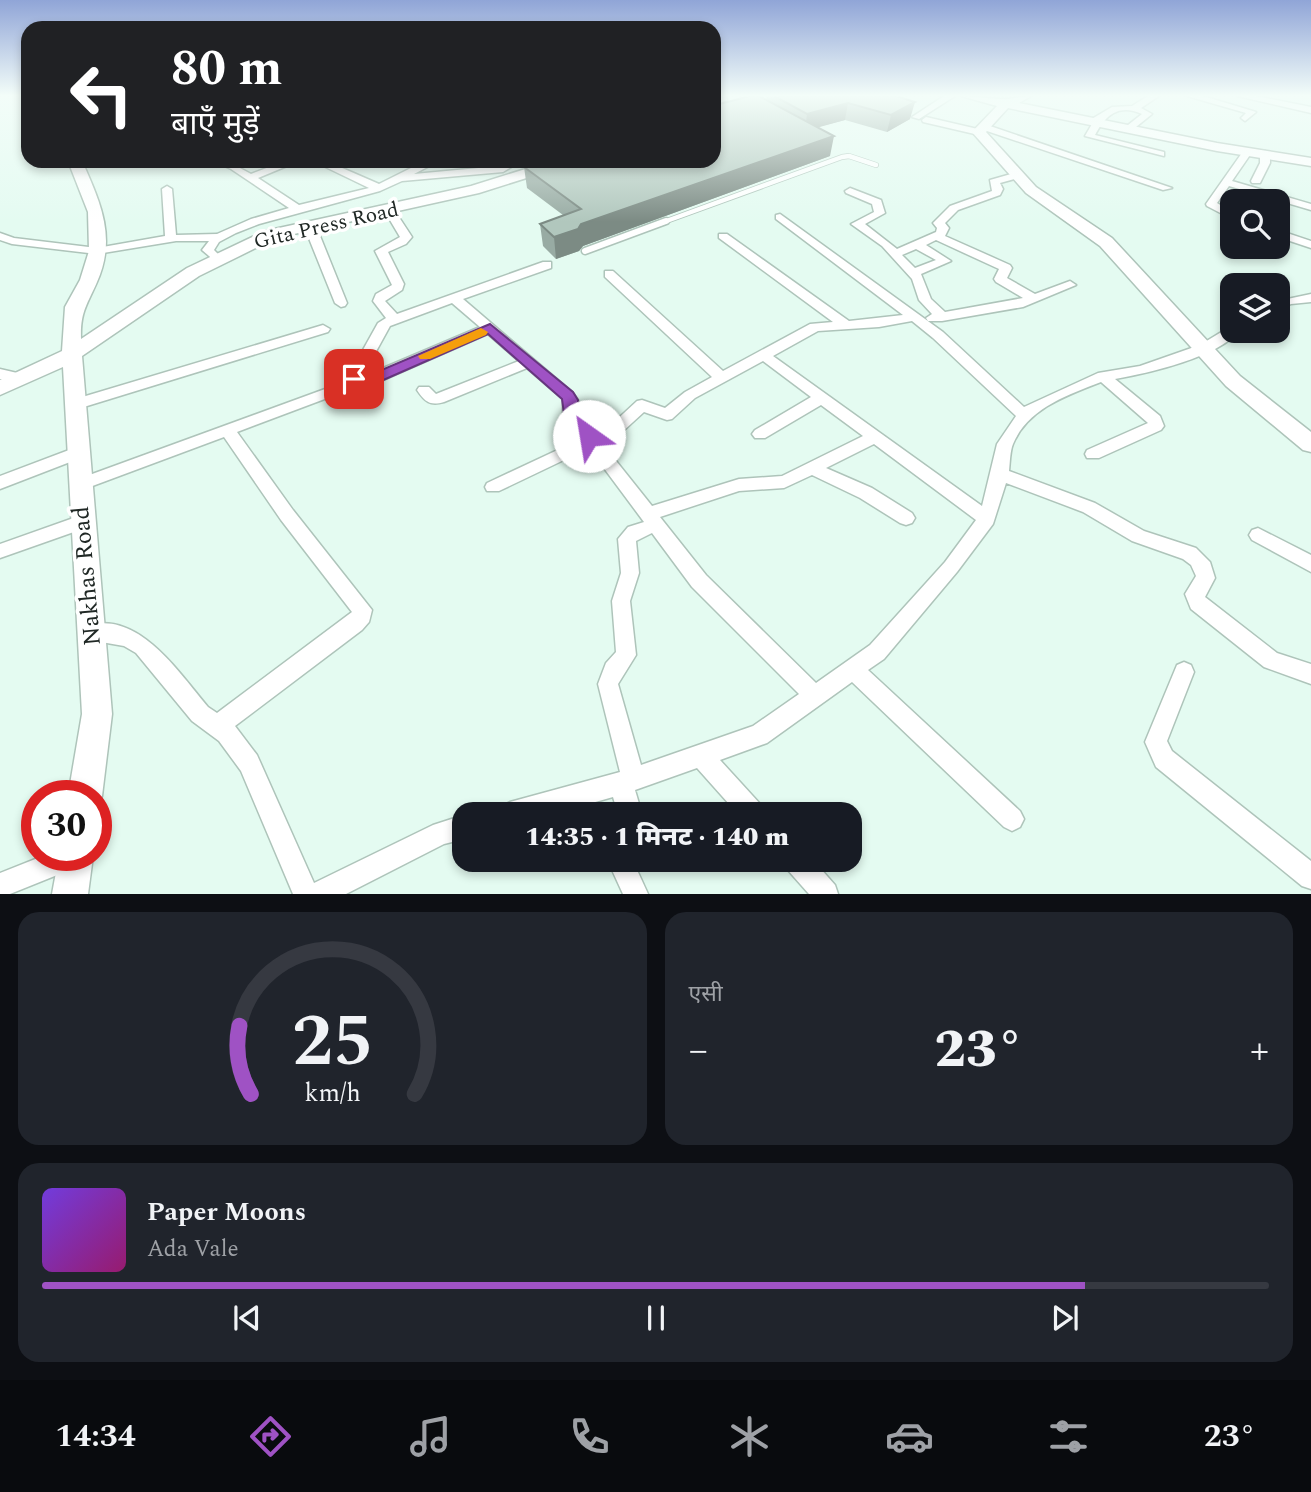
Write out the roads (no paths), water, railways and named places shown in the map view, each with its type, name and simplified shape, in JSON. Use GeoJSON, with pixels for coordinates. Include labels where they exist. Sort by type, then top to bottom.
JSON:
{"type":"FeatureCollection","features":[{"type":"Feature","properties":{"kind":"main road"},"geometry":{"type":"LineString","coordinates":[[987,138],[1031,190],[1105,242],[1233,381],[1307,437]]}},
{"type":"Feature","properties":{"kind":"main road"},"geometry":{"type":"LineString","coordinates":[[1173,138],[1311,162]]}},
{"type":"Feature","properties":{"kind":"main road","name":"Nakhas Road"},"geometry":{"type":"LineString","coordinates":[[78,168],[96,212],[97,251],[89,280],[74,307],[71,354],[97,714],[87,780]]}},
{"type":"Feature","properties":{"kind":"main road","name":"Gita Press Road"},"geometry":{"type":"LineString","coordinates":[[0,388],[71,354],[216,258],[271,234],[474,190],[532,168]]}},
{"type":"Feature","properties":{"kind":"main road"},"geometry":{"type":"LineString","coordinates":[[70,894],[72,871]]}},
{"type":"Feature","properties":{"kind":"street"},"geometry":{"type":"LineString","coordinates":[[1006,138],[1167,188]]}},
{"type":"Feature","properties":{"kind":"street"},"geometry":{"type":"LineString","coordinates":[[1097,138],[1161,154]]}},
{"type":"Feature","properties":{"kind":"street"},"geometry":{"type":"LineString","coordinates":[[1222,189],[1247,152]]}},
{"type":"Feature","properties":{"kind":"street"},"geometry":{"type":"LineString","coordinates":[[1256,181],[1265,163],[1265,154]]}},
{"type":"Feature","properties":{"kind":"street"},"geometry":{"type":"LineString","coordinates":[[233,168],[252,177],[298,209]]}},
{"type":"Feature","properties":{"kind":"street"},"geometry":{"type":"LineString","coordinates":[[252,177],[276,168]]}},
{"type":"Feature","properties":{"kind":"street"},"geometry":{"type":"LineString","coordinates":[[334,168],[378,188]]}},
{"type":"Feature","properties":{"kind":"street"},"geometry":{"type":"LineString","coordinates":[[0,236],[12,241],[97,251],[171,239],[215,237],[298,209],[378,188],[418,168]]}},
{"type":"Feature","properties":{"kind":"street"},"geometry":{"type":"LineString","coordinates":[[397,180],[483,173],[506,168]]}},
{"type":"Feature","properties":{"kind":"street"},"geometry":{"type":"LineString","coordinates":[[894,254],[943,231],[939,223],[950,211],[996,193],[998,189],[994,182],[997,180],[1018,176]]}},
{"type":"Feature","properties":{"kind":"street"},"geometry":{"type":"LineString","coordinates":[[1226,182],[1311,207]]}},
{"type":"Feature","properties":{"kind":"street"},"geometry":{"type":"LineString","coordinates":[[167,189],[171,239]]}},
{"type":"Feature","properties":{"kind":"street"},"geometry":{"type":"LineString","coordinates":[[850,191],[877,202],[880,213],[857,224],[884,241],[914,273],[922,286],[925,300],[942,317]]}},
{"type":"Feature","properties":{"kind":"street"},"geometry":{"type":"LineString","coordinates":[[1220,191],[1212,204],[1220,209]]}},
{"type":"Feature","properties":{"kind":"street"},"geometry":{"type":"LineString","coordinates":[[389,210],[406,237],[402,242],[381,251],[398,284],[394,290],[380,297],[379,301],[394,319]]}},
{"type":"Feature","properties":{"kind":"street"},"geometry":{"type":"LineString","coordinates":[[780,217],[918,319],[1024,415]]}},
{"type":"Feature","properties":{"kind":"street"},"geometry":{"type":"LineString","coordinates":[[310,226],[341,303]]}},
{"type":"Feature","properties":{"kind":"street"},"geometry":{"type":"LineString","coordinates":[[723,236],[846,325]]}},
{"type":"Feature","properties":{"kind":"street"},"geometry":{"type":"LineString","coordinates":[[935,236],[1006,268],[1000,279],[1033,298]]}},
{"type":"Feature","properties":{"kind":"street"},"geometry":{"type":"LineString","coordinates":[[215,237],[208,244],[208,250],[216,258]]}},
{"type":"Feature","properties":{"kind":"street"},"geometry":{"type":"LineString","coordinates":[[1290,237],[1311,245]]}},
{"type":"Feature","properties":{"kind":"street"},"geometry":{"type":"LineString","coordinates":[[914,273],[945,261],[916,244]]}},
{"type":"Feature","properties":{"kind":"street"},"geometry":{"type":"LineString","coordinates":[[79,485],[341,388],[351,381],[380,329],[394,319],[547,265]]}},
{"type":"Feature","properties":{"kind":"street"},"geometry":{"type":"LineString","coordinates":[[609,274],[722,377]]}},
{"type":"Feature","properties":{"kind":"street"},"geometry":{"type":"LineString","coordinates":[[493,487],[616,429],[642,405],[667,415],[690,395],[815,327],[942,317],[1010,305],[1070,285]]}},
{"type":"Feature","properties":{"kind":"street"},"geometry":{"type":"LineString","coordinates":[[454,298],[568,396],[571,400],[571,414],[650,520],[718,602],[815,695]]}},
{"type":"Feature","properties":{"kind":"street"},"geometry":{"type":"LineString","coordinates":[[1290,301],[1311,299]]}},
{"type":"Feature","properties":{"kind":"street"},"geometry":{"type":"LineString","coordinates":[[351,381],[360,384],[367,382],[490,328]]}},
{"type":"Feature","properties":{"kind":"street"},"geometry":{"type":"LineString","coordinates":[[74,405],[323,329]]}},
{"type":"Feature","properties":{"kind":"street"},"geometry":{"type":"LineString","coordinates":[[553,802],[627,781],[759,734],[853,669],[877,652],[951,567],[987,519],[1000,474],[1004,444],[1024,415],[1034,407],[1103,376],[1142,370],[1205,348],[1220,339]]}},
{"type":"Feature","properties":{"kind":"street"},"geometry":{"type":"LineString","coordinates":[[763,355],[987,519]]}},
{"type":"Feature","properties":{"kind":"street"},"geometry":{"type":"LineString","coordinates":[[424,390],[433,400],[529,362]]}},
{"type":"Feature","properties":{"kind":"street"},"geometry":{"type":"LineString","coordinates":[[0,374],[21,378]]}},
{"type":"Feature","properties":{"kind":"street"},"geometry":{"type":"LineString","coordinates":[[1093,454],[1156,426],[1155,419],[1103,376]]}},
{"type":"Feature","properties":{"kind":"street"},"geometry":{"type":"LineString","coordinates":[[760,434],[821,398]]}},
{"type":"Feature","properties":{"kind":"street"},"geometry":{"type":"LineString","coordinates":[[217,726],[355,624],[362,616],[362,610],[287,515],[227,430]]}},
{"type":"Feature","properties":{"kind":"street"},"geometry":{"type":"LineString","coordinates":[[629,802],[608,684],[613,670],[626,655],[621,601],[630,573],[627,539],[650,520],[739,485],[784,482],[874,437]]}},
{"type":"Feature","properties":{"kind":"street"},"geometry":{"type":"LineString","coordinates":[[0,483],[77,453]]}},
{"type":"Feature","properties":{"kind":"street"},"geometry":{"type":"LineString","coordinates":[[813,469],[866,493],[906,518]]}},
{"type":"Feature","properties":{"kind":"street"},"geometry":{"type":"LineString","coordinates":[[1000,474],[1094,510],[1139,537],[1177,547],[1196,559],[1205,568],[1206,578],[1194,594],[1198,603],[1271,660],[1311,674]]}},
{"type":"Feature","properties":{"kind":"street"},"geometry":{"type":"LineString","coordinates":[[0,551],[82,522]]}},
{"type":"Feature","properties":{"kind":"street"},"geometry":{"type":"LineString","coordinates":[[1258,535],[1311,564]]}},
{"type":"Feature","properties":{"kind":"street"},"geometry":{"type":"LineString","coordinates":[[91,633],[121,635],[133,639],[143,647],[200,714],[227,733],[248,763],[306,894]]}},
{"type":"Feature","properties":{"kind":"street"},"geometry":{"type":"LineString","coordinates":[[853,669],[1012,819]]}},
{"type":"Feature","properties":{"kind":"street"},"geometry":{"type":"LineString","coordinates":[[1184,672],[1156,742],[1164,759],[1311,877]]}},
{"type":"Feature","properties":{"kind":"street"},"geometry":{"type":"LineString","coordinates":[[701,755],[743,802]]}},
{"type":"Feature","properties":{"kind":"street"},"geometry":{"type":"LineString","coordinates":[[319,894],[452,830]]}},
{"type":"Feature","properties":{"kind":"street"},"geometry":{"type":"LineString","coordinates":[[0,886],[37,871]]}},
{"type":"Feature","properties":{"kind":"street"},"geometry":{"type":"LineString","coordinates":[[625,872],[636,894]]}},
{"type":"Feature","properties":{"kind":"street"},"geometry":{"type":"LineString","coordinates":[[807,872],[826,894]]}},
{"type":"Feature","properties":{"kind":"lane"},"geometry":{"type":"LineString","coordinates":[[831,151],[842,157]]}},
{"type":"Feature","properties":{"kind":"lane"},"geometry":{"type":"LineString","coordinates":[[585,251],[842,157],[849,156],[876,165]]}}]}
